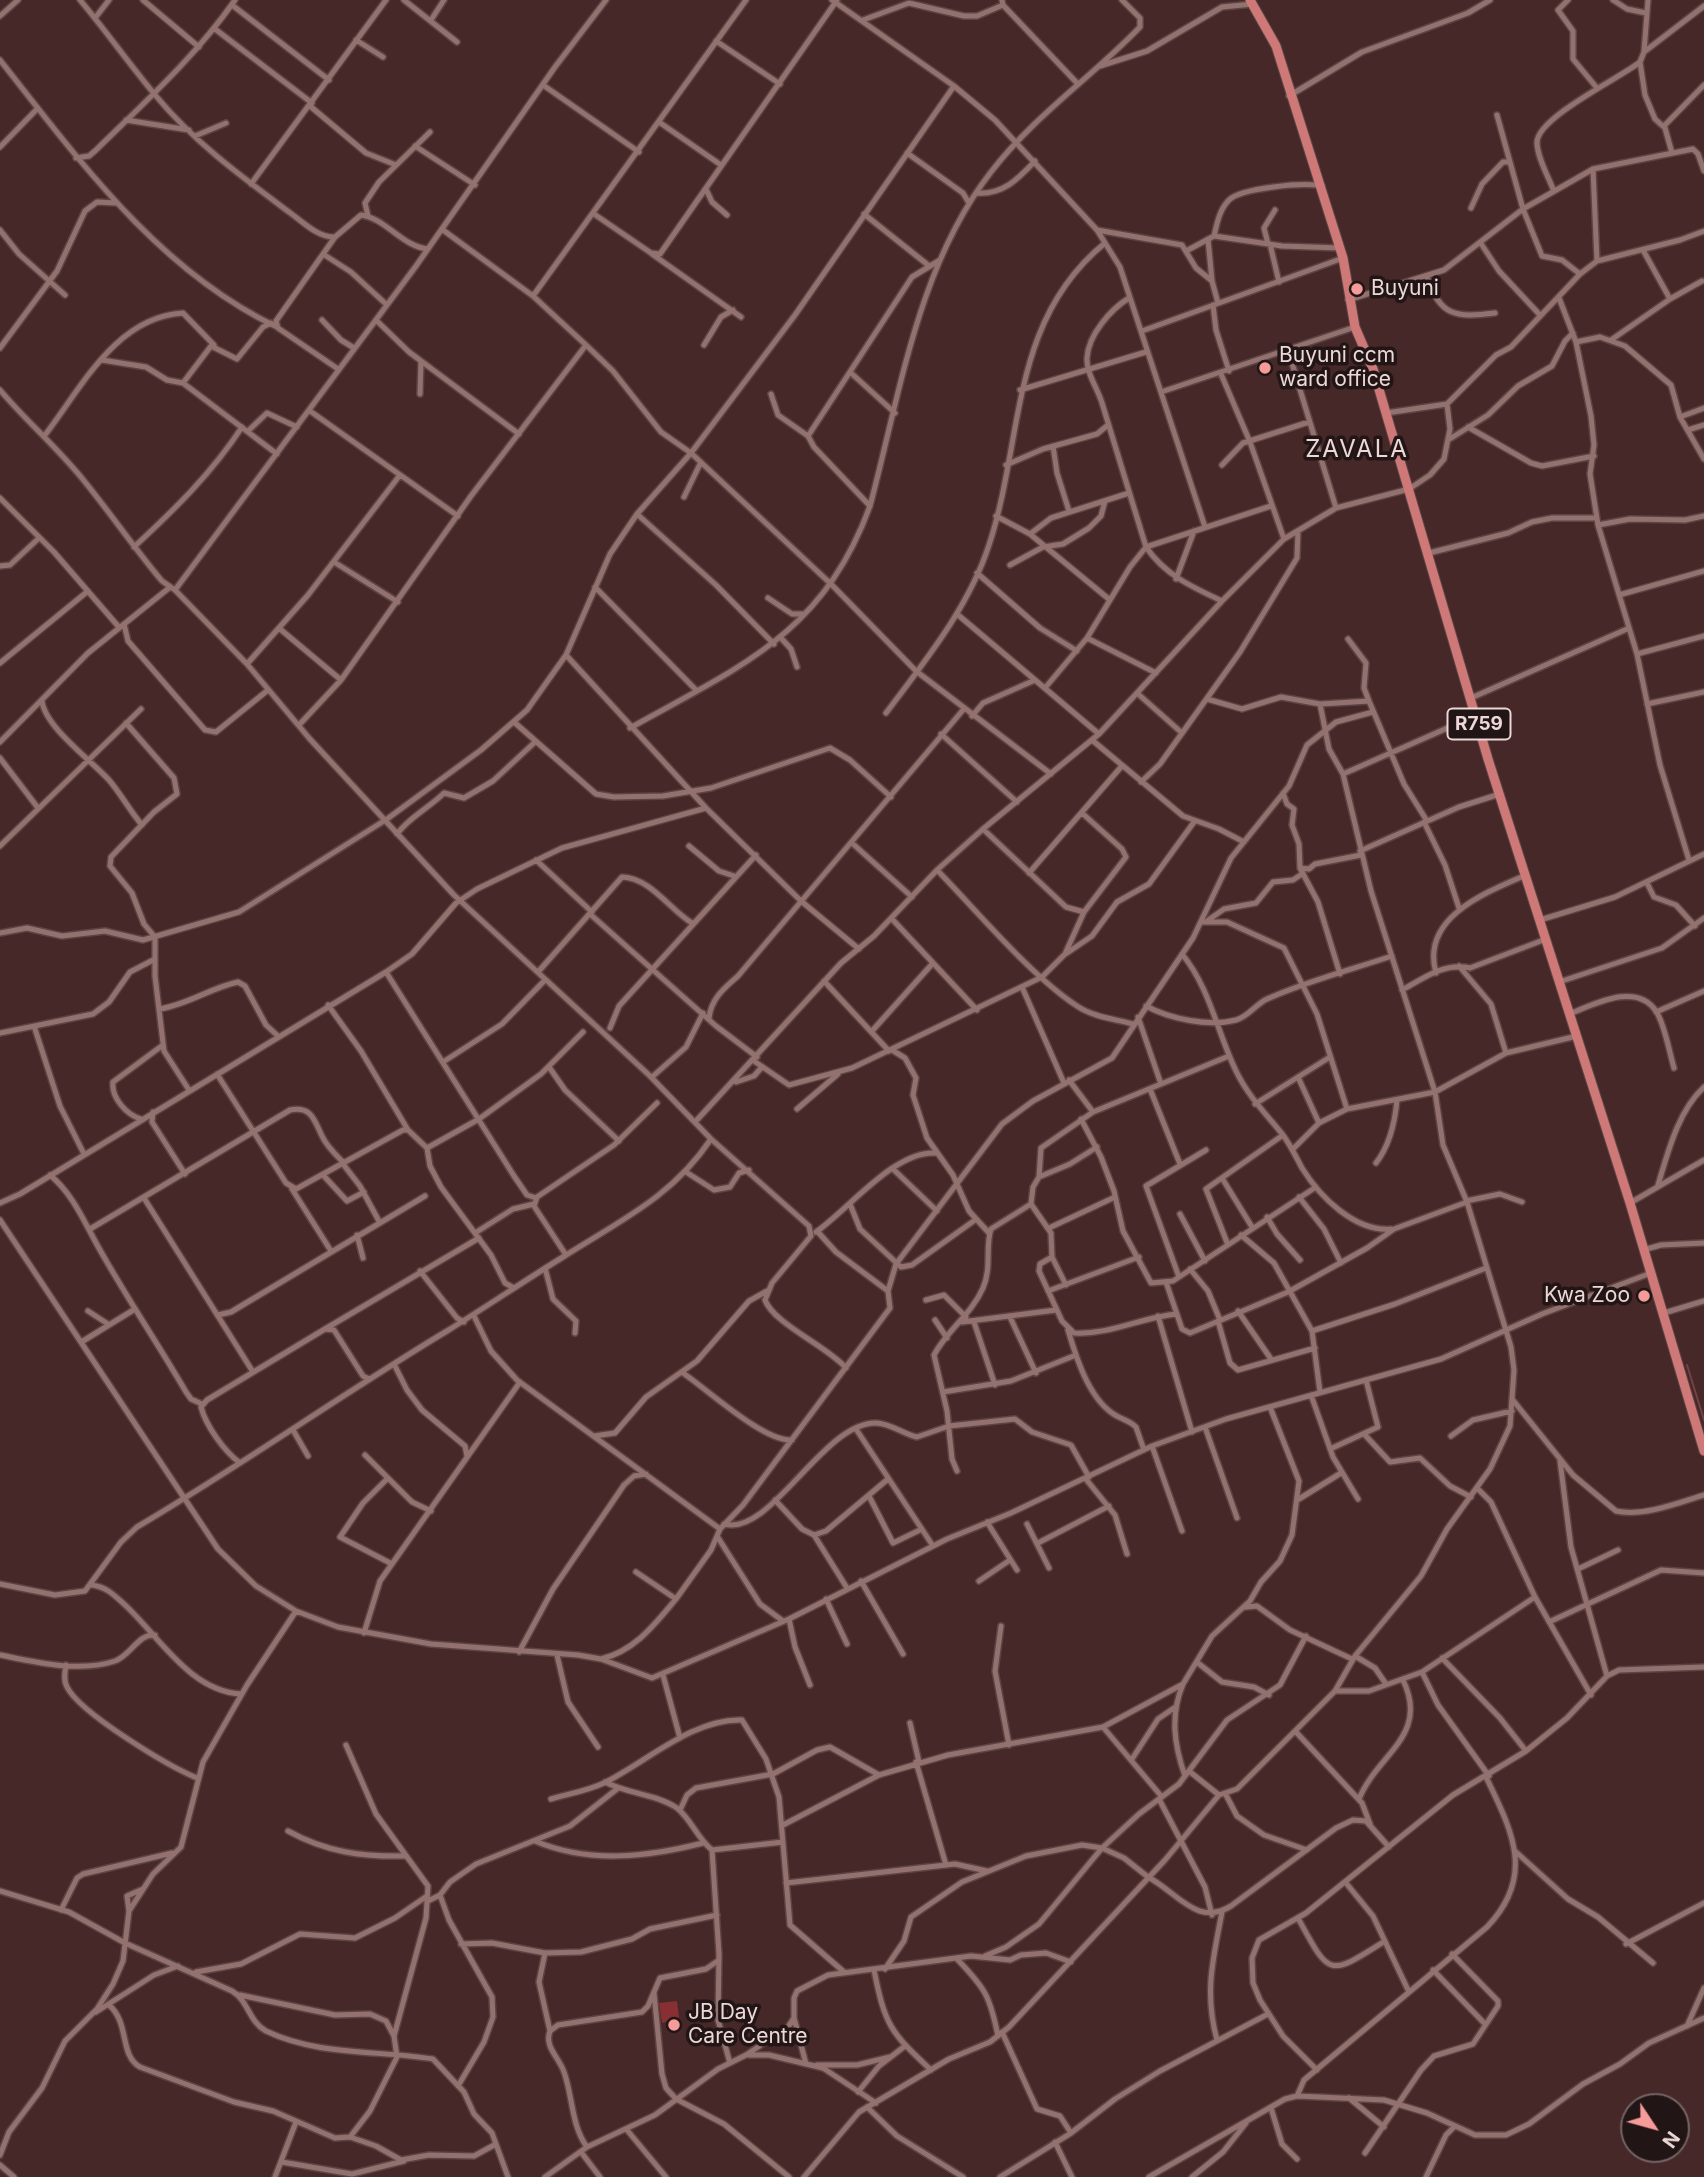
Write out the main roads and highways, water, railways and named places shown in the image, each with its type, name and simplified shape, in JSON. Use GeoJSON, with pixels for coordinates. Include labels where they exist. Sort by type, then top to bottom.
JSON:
{"type":"FeatureCollection","features":[{"type":"Feature","properties":{"kind":"main road","name":"R759"},"geometry":{"type":"LineString","coordinates":[[1252,2],[1276,46],[1289,96],[1322,186],[1341,253],[1355,327],[1386,413],[1500,794],[1630,1203],[1704,1451]]}},
{"type":"Feature","properties":{"kind":"waterway"},"geometry":{"type":"LineString","coordinates":[[1687,1365],[1704,1420]]}},
{"type":"Feature","properties":{"kind":"place","name":"Buyuni"},"geometry":{"type":"Point","coordinates":[1357,289]}},
{"type":"Feature","properties":{"kind":"place","name":"Buyuni ccm ward office"},"geometry":{"type":"Point","coordinates":[1265,368]}},
{"type":"Feature","properties":{"kind":"place","name":"Kwa Zoo"},"geometry":{"type":"Point","coordinates":[1644,1296]}},
{"type":"Feature","properties":{"kind":"place","name":"JB Day Care Centre"},"geometry":{"type":"Point","coordinates":[674,2025]}},
{"type":"Feature","properties":{"kind":"district","name":"ZAVALA"},"geometry":{"type":"Point","coordinates":[1357,450]}}]}
